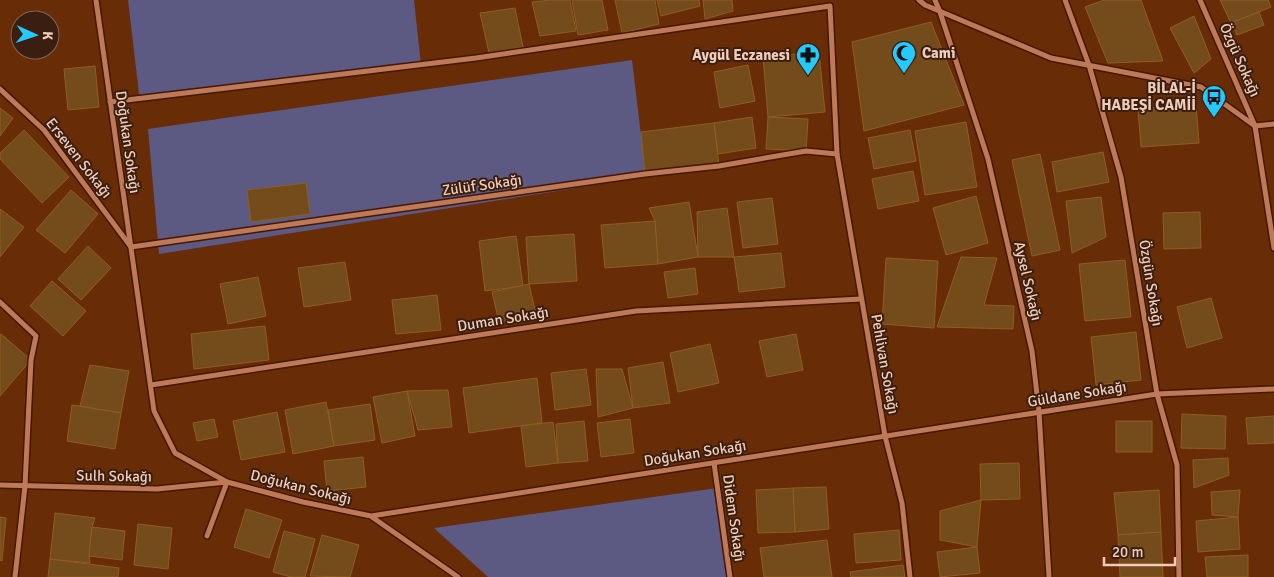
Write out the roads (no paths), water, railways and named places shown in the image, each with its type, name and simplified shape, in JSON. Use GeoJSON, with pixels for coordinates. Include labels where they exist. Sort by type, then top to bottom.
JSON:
{"type":"FeatureCollection","features":[{"type":"Feature","properties":{"kind":"street","name":"Doğukan Sokağı"},"geometry":{"type":"LineString","coordinates":[[96,0],[154,411],[175,453],[227,482],[303,502],[371,516],[884,436]]}},
{"type":"Feature","properties":{"kind":"street"},"geometry":{"type":"LineString","coordinates":[[918,0],[940,12],[1051,58],[1201,86],[1255,126],[1274,124]]}},
{"type":"Feature","properties":{"kind":"street","name":"Aysel Sokağı"},"geometry":{"type":"LineString","coordinates":[[935,0],[988,159],[1032,351],[1039,412],[1049,577]]}},
{"type":"Feature","properties":{"kind":"street","name":"Özgün Sokağı"},"geometry":{"type":"LineString","coordinates":[[1065,0],[1089,65],[1122,177],[1156,394],[1177,465],[1179,577]]}},
{"type":"Feature","properties":{"kind":"street","name":"Özgü Sokağı"},"geometry":{"type":"LineString","coordinates":[[1200,0],[1255,126],[1274,248]]}},
{"type":"Feature","properties":{"kind":"street"},"geometry":{"type":"LineString","coordinates":[[110,102],[476,58],[830,3]]}},
{"type":"Feature","properties":{"kind":"street","name":"Pehlivan Sokağı"},"geometry":{"type":"LineString","coordinates":[[830,3],[837,154],[884,436],[902,503],[910,577]]}},
{"type":"Feature","properties":{"kind":"street","name":"Erseven Sokağı"},"geometry":{"type":"LineString","coordinates":[[0,89],[44,130],[131,247]]}},
{"type":"Feature","properties":{"kind":"street","name":"Zülüf Sokağı"},"geometry":{"type":"LineString","coordinates":[[131,247],[645,174],[719,166],[806,151],[837,154]]}},
{"type":"Feature","properties":{"kind":"street","name":"Duman Sokağı"},"geometry":{"type":"LineString","coordinates":[[150,385],[636,311],[861,299]]}},
{"type":"Feature","properties":{"kind":"street"},"geometry":{"type":"LineString","coordinates":[[0,302],[36,336],[31,360],[26,486],[15,577]]}},
{"type":"Feature","properties":{"kind":"street","name":"Güldane Sokağı"},"geometry":{"type":"LineString","coordinates":[[884,436],[1156,394],[1274,389]]}},
{"type":"Feature","properties":{"kind":"street","name":"Didem Sokağı"},"geometry":{"type":"LineString","coordinates":[[714,463],[730,577]]}},
{"type":"Feature","properties":{"kind":"street"},"geometry":{"type":"LineString","coordinates":[[207,536],[227,482]]}},
{"type":"Feature","properties":{"kind":"street","name":"Sulh Sokağı"},"geometry":{"type":"LineString","coordinates":[[0,485],[157,489],[227,482]]}},
{"type":"Feature","properties":{"kind":"street"},"geometry":{"type":"LineString","coordinates":[[371,516],[458,577]]}},
{"type":"Feature","properties":{"kind":"place","name":"Cami"},"geometry":{"type":"Point","coordinates":[904,74]}},
{"type":"Feature","properties":{"kind":"place","name":"Aygül Eczanesi"},"geometry":{"type":"Point","coordinates":[808,76]}},
{"type":"Feature","properties":{"kind":"place","name":"BİLAL-İ HABEŞİ CAMİİ"},"geometry":{"type":"Point","coordinates":[1214,118]}}]}
